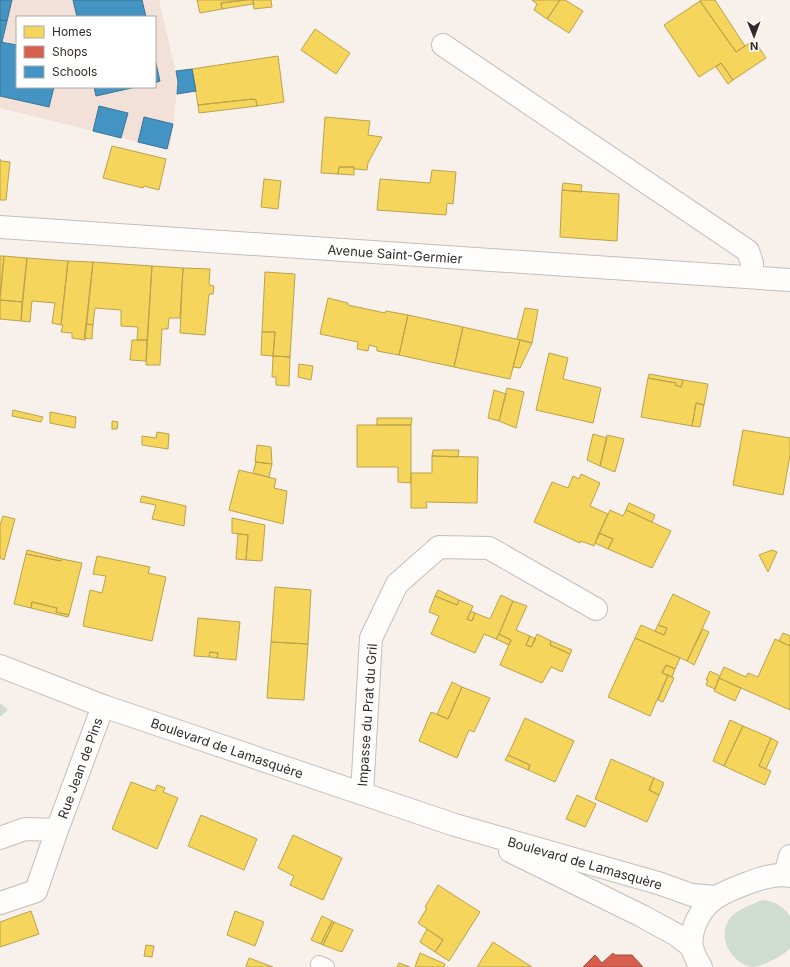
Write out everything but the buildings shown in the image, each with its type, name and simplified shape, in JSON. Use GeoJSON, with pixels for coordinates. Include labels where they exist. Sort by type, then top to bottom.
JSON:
{"type":"FeatureCollection","features":[{"type":"Feature","properties":{"kind":"street"},"geometry":{"type":"LineString","coordinates":[[443,45],[748,251],[752,263],[752,277]]}},
{"type":"Feature","properties":{"kind":"street","name":"Avenue Saint-Germier"},"geometry":{"type":"LineString","coordinates":[[0,228],[790,280]]}},
{"type":"Feature","properties":{"kind":"street","name":"Impasse du Prat du Gril"},"geometry":{"type":"LineString","coordinates":[[362,793],[371,638],[397,584],[439,547],[489,548],[596,609]]}},
{"type":"Feature","properties":{"kind":"street","name":"Boulevard de Lamasquère"},"geometry":{"type":"LineString","coordinates":[[0,666],[103,706],[455,825],[658,883],[692,895],[716,897]]}},
{"type":"Feature","properties":{"kind":"street","name":"Rue Jean de Pins"},"geometry":{"type":"LineString","coordinates":[[0,904],[36,891],[103,706]]}},
{"type":"Feature","properties":{"kind":"street","name":"Boulevard de Lamasquère"},"geometry":{"type":"LineString","coordinates":[[455,825],[642,916],[675,934],[692,947]]}},
{"type":"Feature","properties":{"kind":"street","name":"Rue Jean de Pins"},"geometry":{"type":"LineString","coordinates":[[0,838],[25,829],[57,830]]}},
{"type":"Feature","properties":{"kind":"street"},"geometry":{"type":"LineString","coordinates":[[702,967],[696,960],[692,947],[692,933],[704,908],[716,897],[736,887],[788,869]]}},
{"type":"Feature","properties":{"kind":"shaded area"},"geometry":{"type":"Polygon","coordinates":[[[0,0],[159,0],[178,82],[170,150],[0,108],[0,0]]]}},
{"type":"Feature","properties":{"kind":"shaded area"},"geometry":{"type":"Polygon","coordinates":[[[0,703],[8,710],[0,717],[0,703]]]}},
{"type":"Feature","properties":{"kind":"shaded area"},"geometry":{"type":"Polygon","coordinates":[[[762,900],[778,905],[790,916],[790,948],[775,959],[752,967],[737,960],[732,954],[727,947],[725,931],[727,923],[735,913],[762,900]]]}}]}
